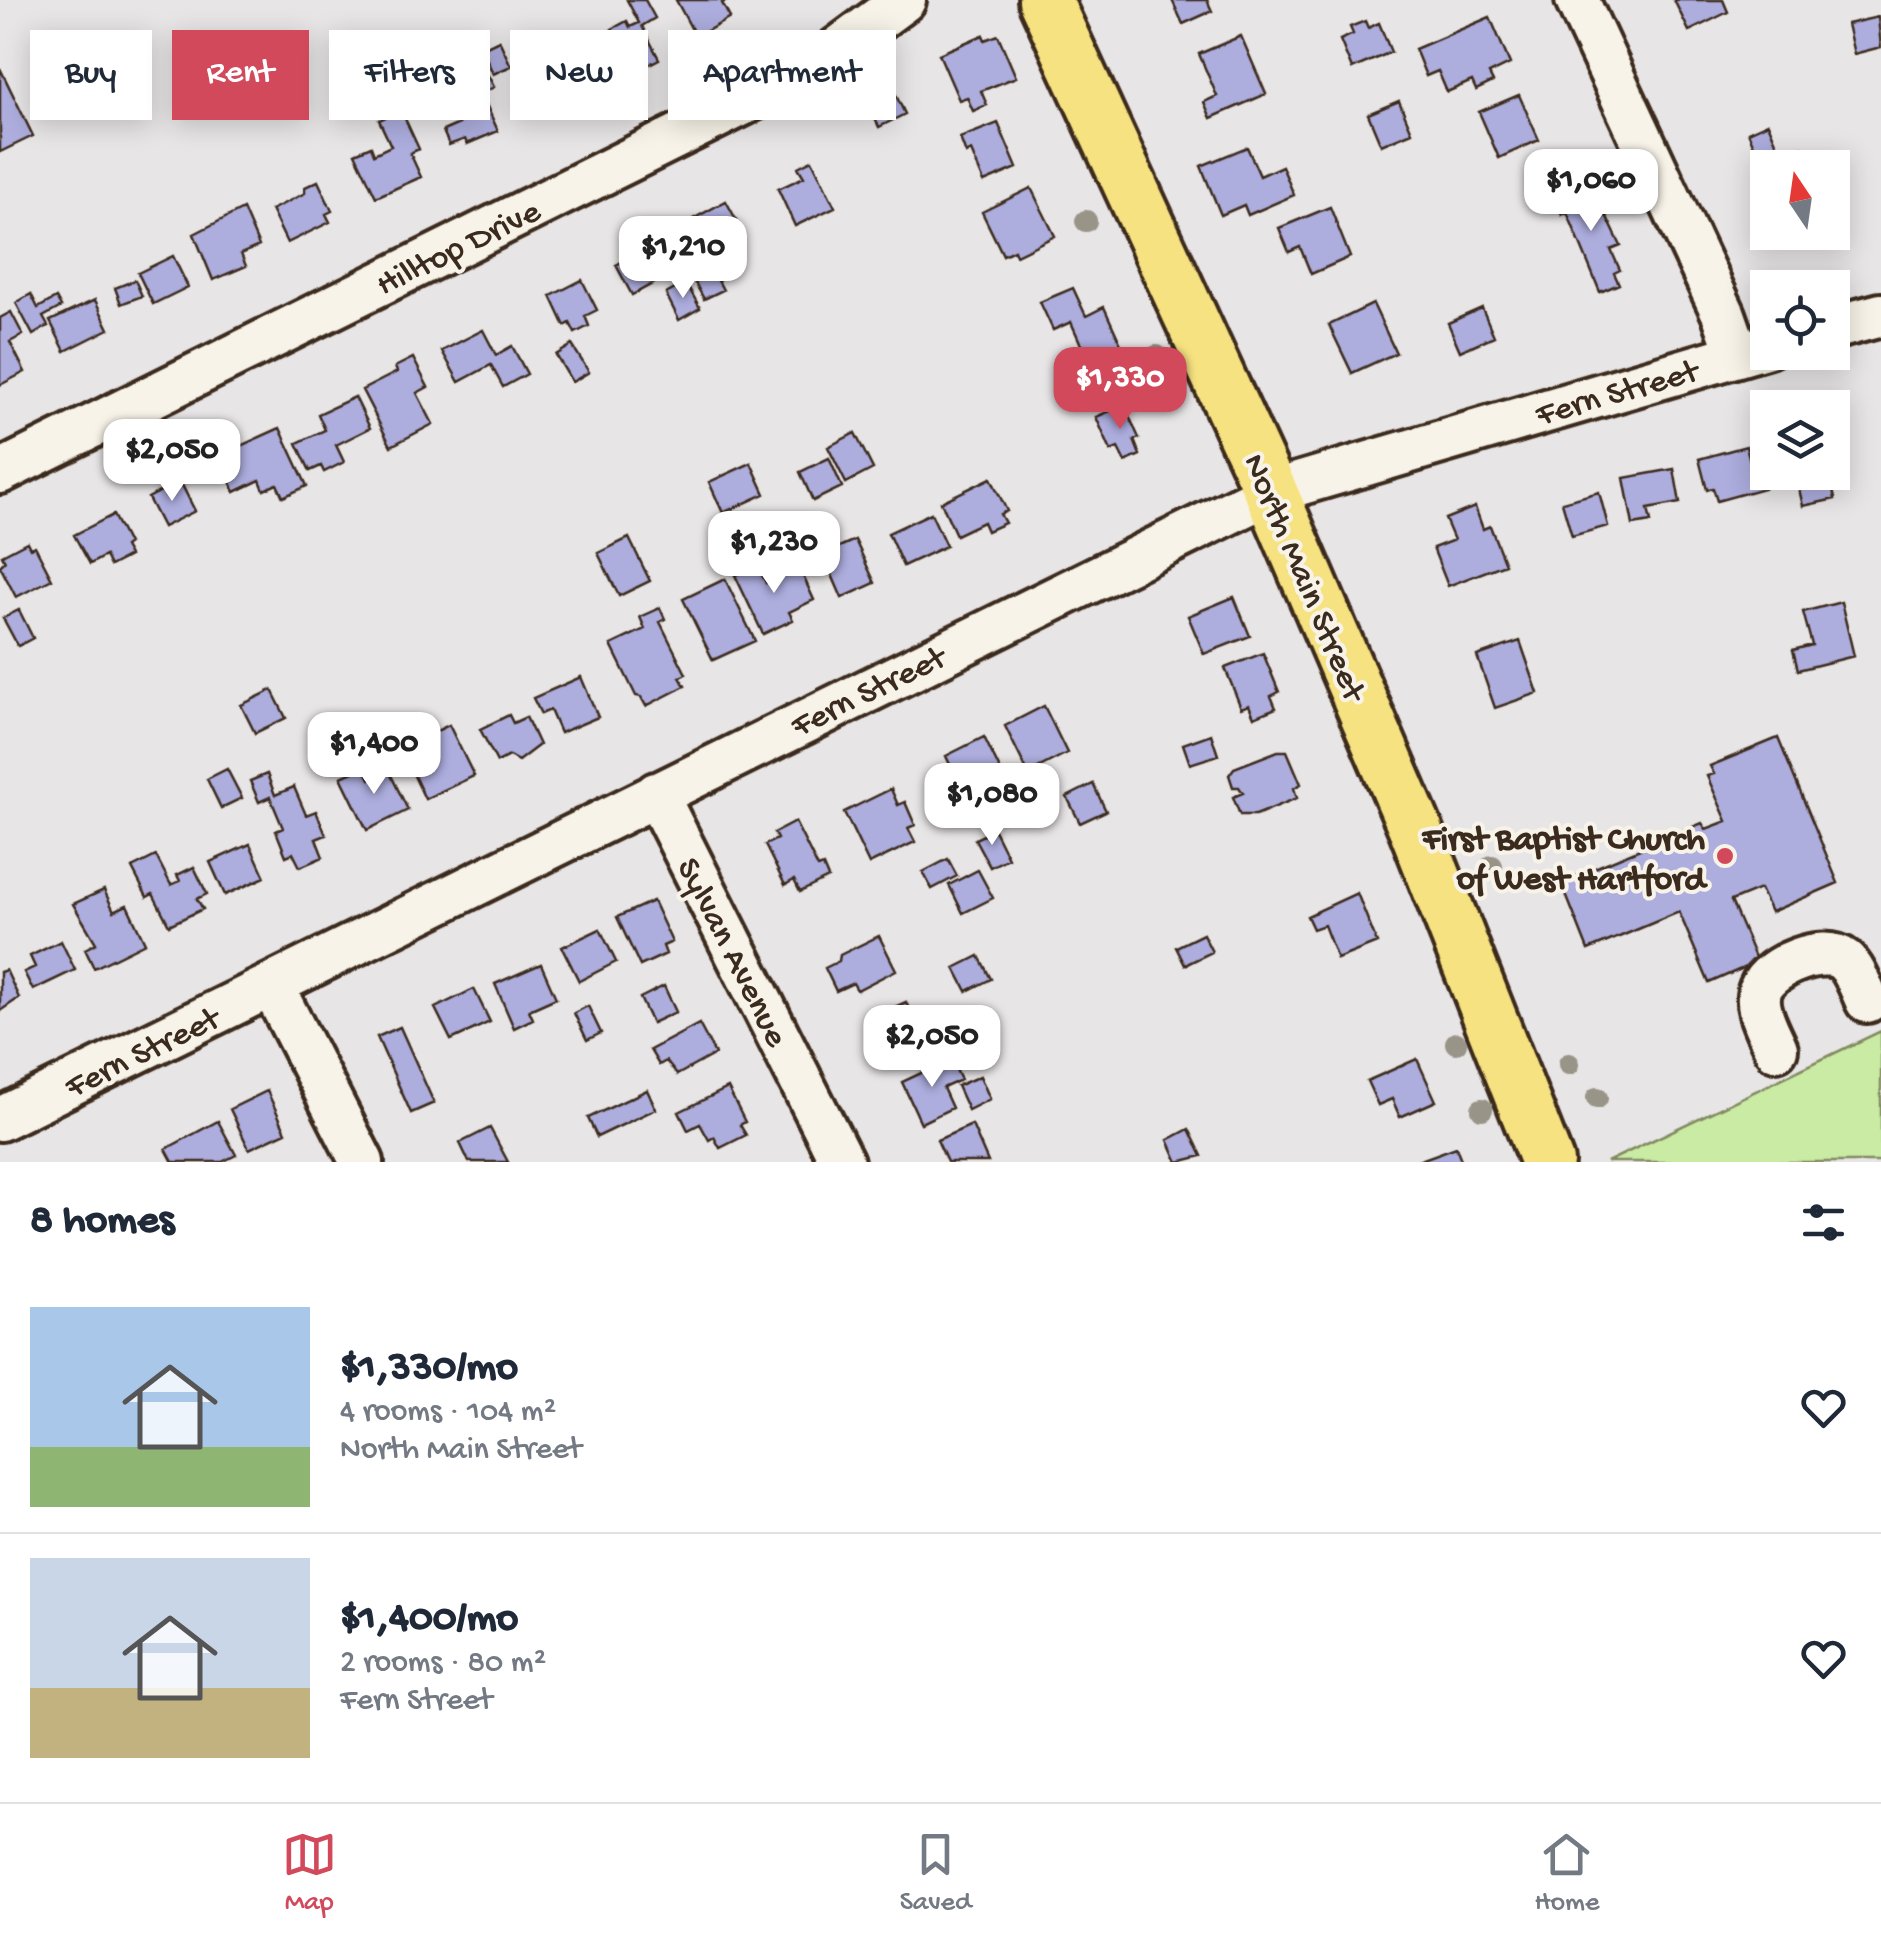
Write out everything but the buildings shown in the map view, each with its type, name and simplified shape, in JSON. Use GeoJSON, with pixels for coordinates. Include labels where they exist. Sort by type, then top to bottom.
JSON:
{"type":"FeatureCollection","features":[{"type":"Feature","properties":{"kind":"main road","name":"North Main Street"},"geometry":{"type":"LineString","coordinates":[[1045,0],[1272,492],[1416,830],[1547,1162]]}},
{"type":"Feature","properties":{"kind":"street","name":"Hilltop Drive"},"geometry":{"type":"LineString","coordinates":[[0,472],[805,73],[904,0]]}},
{"type":"Feature","properties":{"kind":"street"},"geometry":{"type":"LineString","coordinates":[[1577,0],[1724,315],[1750,346]]}},
{"type":"Feature","properties":{"kind":"street"},"geometry":{"type":"LineString","coordinates":[[1850,323],[1881,315]]}},
{"type":"Feature","properties":{"kind":"street","name":"Fern Street"},"geometry":{"type":"LineString","coordinates":[[0,1119],[1272,492],[1750,351]]}},
{"type":"Feature","properties":{"kind":"street","name":"Sylvan Avenue"},"geometry":{"type":"LineString","coordinates":[[656,794],[842,1162]]}},
{"type":"Feature","properties":{"kind":"street"},"geometry":{"type":"LineString","coordinates":[[1776,1048],[1759,1006],[1760,988],[1774,970],[1835,954],[1848,962],[1867,1001]]}},
{"type":"Feature","properties":{"kind":"street"},"geometry":{"type":"LineString","coordinates":[[272,986],[362,1162]]}},
{"type":"Feature","properties":{"kind":"green space"},"geometry":{"type":"Polygon","coordinates":[[[1881,1031],[1881,1162],[1607,1162],[1881,1031]]]}},
{"type":"Feature","properties":{"kind":"place","name":"First Baptist Church of West Hartford"},"geometry":{"type":"Point","coordinates":[1725,856]}}]}
